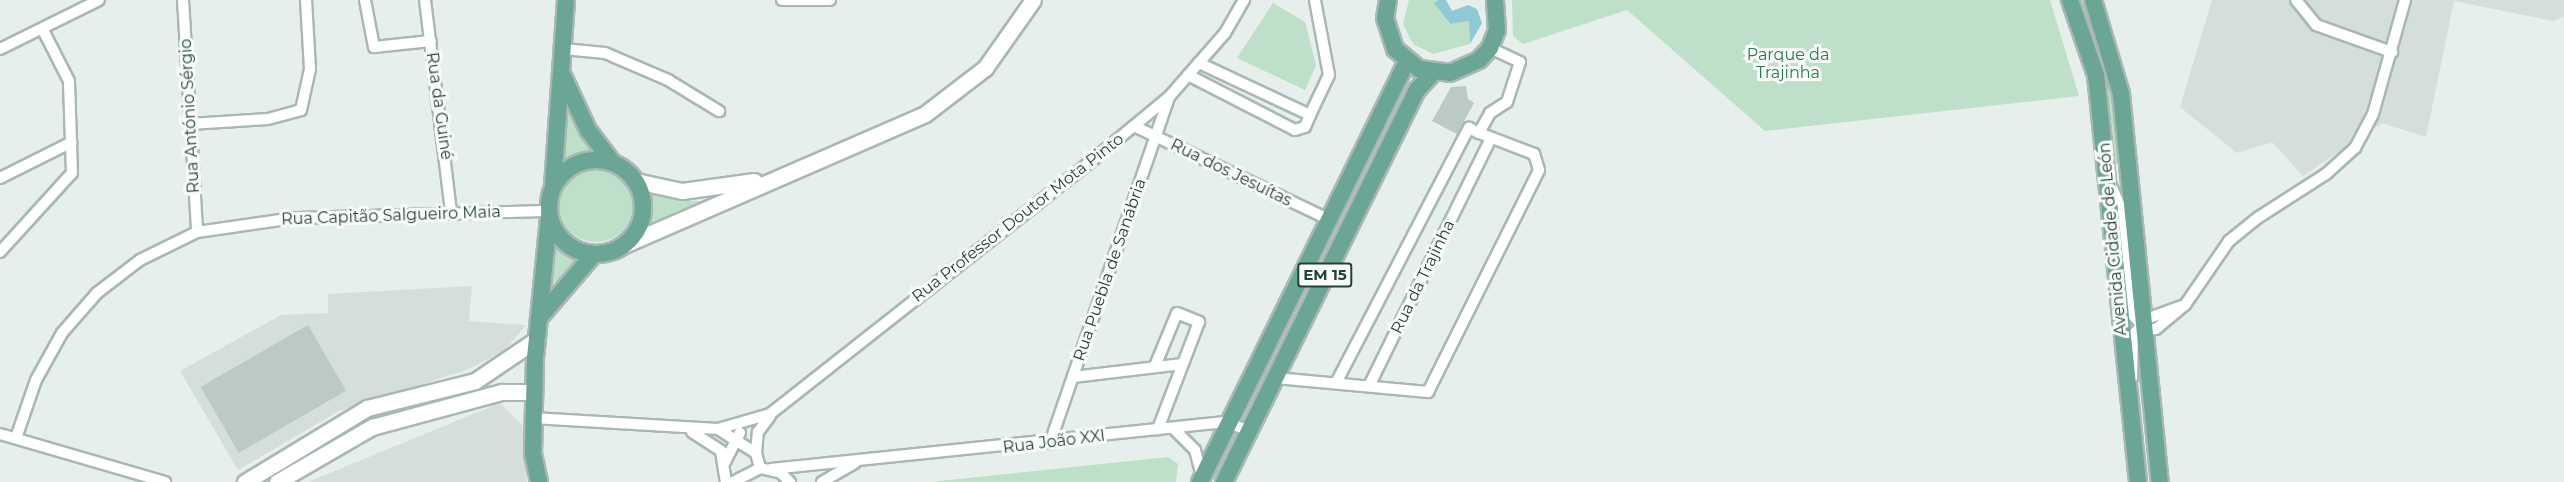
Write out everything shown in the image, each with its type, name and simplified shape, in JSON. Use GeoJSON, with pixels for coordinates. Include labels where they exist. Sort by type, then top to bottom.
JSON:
{"type":"FeatureCollection","features":[{"type":"Feature","properties":{"kind":"main road"},"geometry":{"type":"LineString","coordinates":[[539,482],[532,453],[534,392],[537,339],[563,76],[566,0]]}},
{"type":"Feature","properties":{"kind":"main road"},"geometry":{"type":"LineString","coordinates":[[1388,0],[1388,34],[1407,61],[1433,73],[1465,69],[1490,48],[1497,30],[1495,0]]}},
{"type":"Feature","properties":{"kind":"main road","name":"Avenida Cidade de León"},"geometry":{"type":"LineString","coordinates":[[2070,0],[2096,75],[2109,180],[2126,397],[2138,482]]}},
{"type":"Feature","properties":{"kind":"main road","name":"Avenida Cidade de León"},"geometry":{"type":"LineString","coordinates":[[2092,0],[2121,94],[2145,365],[2160,482]]}},
{"type":"Feature","properties":{"kind":"main road","name":"EM 15"},"geometry":{"type":"LineString","coordinates":[[1227,422],[1407,61]]}},
{"type":"Feature","properties":{"kind":"main road","name":"EM 15"},"geometry":{"type":"LineString","coordinates":[[1224,482],[1417,90],[1433,73]]}},
{"type":"Feature","properties":{"kind":"main road"},"geometry":{"type":"LineString","coordinates":[[539,318],[594,254],[626,244],[639,228],[644,208],[636,181],[611,161],[588,130],[563,76]]}},
{"type":"Feature","properties":{"kind":"main road"},"geometry":{"type":"LineString","coordinates":[[553,186],[561,174],[584,161],[611,161]]}},
{"type":"Feature","properties":{"kind":"main road"},"geometry":{"type":"LineString","coordinates":[[549,213],[565,243],[594,254]]}},
{"type":"Feature","properties":{"kind":"main road"},"geometry":{"type":"LineString","coordinates":[[1206,481],[1234,440],[1227,422]]}},
{"type":"Feature","properties":{"kind":"street"},"geometry":{"type":"LineString","coordinates":[[0,49],[99,0]]}},
{"type":"Feature","properties":{"kind":"street","name":"Rua António Sérgio"},"geometry":{"type":"LineString","coordinates":[[183,0],[197,232]]}},
{"type":"Feature","properties":{"kind":"street"},"geometry":{"type":"LineString","coordinates":[[190,124],[268,118],[301,110],[310,69],[306,0]]}},
{"type":"Feature","properties":{"kind":"street"},"geometry":{"type":"LineString","coordinates":[[365,0],[374,47],[430,41]]}},
{"type":"Feature","properties":{"kind":"street","name":"Rua da Guiné"},"geometry":{"type":"LineString","coordinates":[[425,0],[451,213]]}},
{"type":"Feature","properties":{"kind":"street"},"geometry":{"type":"LineString","coordinates":[[782,0],[830,0]]}},
{"type":"Feature","properties":{"kind":"street"},"geometry":{"type":"LineString","coordinates":[[626,244],[925,114],[957,94],[985,69],[1033,0]]}},
{"type":"Feature","properties":{"kind":"street","name":"Rua Professor Doutor Mota Pinto"},"geometry":{"type":"LineString","coordinates":[[718,429],[754,421],[770,414],[1134,126],[1169,97],[1199,63],[1225,33],[1244,0]]}},
{"type":"Feature","properties":{"kind":"street"},"geometry":{"type":"LineString","coordinates":[[2296,0],[2316,25],[2392,52]]}},
{"type":"Feature","properties":{"kind":"street"},"geometry":{"type":"LineString","coordinates":[[2145,365],[2151,344],[2166,324],[2186,305],[2229,241],[2326,174],[2355,148],[2370,124],[2405,0]]}},
{"type":"Feature","properties":{"kind":"street"},"geometry":{"type":"LineString","coordinates":[[1188,75],[1295,130],[1305,127],[1329,75],[1311,1]]}},
{"type":"Feature","properties":{"kind":"street"},"geometry":{"type":"LineString","coordinates":[[0,252],[72,173],[69,81],[42,28]]}},
{"type":"Feature","properties":{"kind":"street"},"geometry":{"type":"LineString","coordinates":[[1275,378],[1428,392],[1539,170],[1534,154],[1479,133],[1490,112],[1507,102],[1520,62],[1490,48]]}},
{"type":"Feature","properties":{"kind":"street"},"geometry":{"type":"LineString","coordinates":[[564,49],[605,53],[668,80],[719,111]]}},
{"type":"Feature","properties":{"kind":"street"},"geometry":{"type":"LineString","coordinates":[[1199,63],[1310,115]]}},
{"type":"Feature","properties":{"kind":"street","name":"Rua Puebla de Sanábria"},"geometry":{"type":"LineString","coordinates":[[1050,444],[1169,97]]}},
{"type":"Feature","properties":{"kind":"street","name":"Rua dos Jesuítas"},"geometry":{"type":"LineString","coordinates":[[1134,126],[1328,219]]}},
{"type":"Feature","properties":{"kind":"street","name":"Rua da Trajinha"},"geometry":{"type":"LineString","coordinates":[[1336,383],[1469,128],[1479,133]]}},
{"type":"Feature","properties":{"kind":"street","name":"Rua da Trajinha"},"geometry":{"type":"LineString","coordinates":[[1369,386],[1491,138]]}},
{"type":"Feature","properties":{"kind":"street"},"geometry":{"type":"LineString","coordinates":[[0,178],[72,142]]}},
{"type":"Feature","properties":{"kind":"street"},"geometry":{"type":"LineString","coordinates":[[636,181],[682,190],[772,179]]}},
{"type":"Feature","properties":{"kind":"street"},"geometry":{"type":"LineString","coordinates":[[2109,180],[2123,213],[2130,312],[2142,327]]}},
{"type":"Feature","properties":{"kind":"street","name":"Rua Capitão Salgueiro Maia"},"geometry":{"type":"LineString","coordinates":[[16,438],[36,380],[62,333],[97,293],[141,260],[197,232],[294,218],[451,213],[549,213]]}},
{"type":"Feature","properties":{"kind":"street"},"geometry":{"type":"LineString","coordinates":[[2139,291],[2165,312]]}},
{"type":"Feature","properties":{"kind":"street"},"geometry":{"type":"LineString","coordinates":[[2126,397],[2134,370],[2133,335],[2149,318],[2186,305]]}},
{"type":"Feature","properties":{"kind":"street"},"geometry":{"type":"LineString","coordinates":[[1155,366],[1177,313],[1199,322],[1158,429]]}},
{"type":"Feature","properties":{"kind":"street"},"geometry":{"type":"LineString","coordinates":[[2142,327],[2166,324]]}},
{"type":"Feature","properties":{"kind":"street"},"geometry":{"type":"LineString","coordinates":[[245,482],[367,408],[475,381],[537,339]]}},
{"type":"Feature","properties":{"kind":"street"},"geometry":{"type":"LineString","coordinates":[[1073,377],[1182,364]]}},
{"type":"Feature","properties":{"kind":"street"},"geometry":{"type":"LineString","coordinates":[[277,482],[372,427],[502,392],[534,392]]}},
{"type":"Feature","properties":{"kind":"street","name":"Rua Professor Doutor Mota Pinto"},"geometry":{"type":"LineString","coordinates":[[756,453],[758,432],[770,414]]}},
{"type":"Feature","properties":{"kind":"street"},"geometry":{"type":"LineString","coordinates":[[533,418],[683,429],[718,429],[735,437],[756,453],[766,469],[790,482]]}},
{"type":"Feature","properties":{"kind":"street","name":"Rua Professor Doutor Mota Pinto"},"geometry":{"type":"LineString","coordinates":[[725,462],[735,437],[754,421]]}},
{"type":"Feature","properties":{"kind":"street","name":"Rua João XXI"},"geometry":{"type":"LineString","coordinates":[[766,469],[1050,444],[1227,422],[1248,431]]}},
{"type":"Feature","properties":{"kind":"street"},"geometry":{"type":"LineString","coordinates":[[1173,428],[1195,450],[1206,481]]}},
{"type":"Feature","properties":{"kind":"street"},"geometry":{"type":"LineString","coordinates":[[683,429],[714,443],[725,462],[726,482]]}},
{"type":"Feature","properties":{"kind":"street"},"geometry":{"type":"LineString","coordinates":[[0,434],[165,482]]}},
{"type":"Feature","properties":{"kind":"street","name":"Rua João XXI"},"geometry":{"type":"LineString","coordinates":[[822,482],[857,462]]}},
{"type":"Feature","properties":{"kind":"street"},"geometry":{"type":"LineString","coordinates":[[733,482],[766,469]]}},
{"type":"Feature","properties":{"kind":"shaded area"},"geometry":{"type":"Polygon","coordinates":[[[2212,0],[2564,0],[2564,16],[2553,21],[2454,1],[2426,137],[2382,123],[2303,176],[2272,142],[2237,153],[2180,107],[2212,0]]]}},
{"type":"Feature","properties":{"kind":"shaded area"},"geometry":{"type":"Polygon","coordinates":[[[472,286],[469,321],[526,325],[505,350],[469,369],[339,411],[238,470],[180,371],[281,315],[328,313],[328,294],[472,286]]]}},
{"type":"Feature","properties":{"kind":"shaded area"},"geometry":{"type":"Polygon","coordinates":[[[500,403],[522,425],[527,482],[308,482],[500,403]]]}},
{"type":"Feature","properties":{"kind":"green space"},"geometry":{"type":"Polygon","coordinates":[[[1409,0],[1439,0],[1435,3],[1449,24],[1469,21],[1470,44],[1433,54],[1413,44],[1403,24],[1409,0]]]}},
{"type":"Feature","properties":{"kind":"green space","name":"Parque da Trajinha"},"geometry":{"type":"Polygon","coordinates":[[[1512,0],[2050,0],[2079,96],[1765,131],[1627,10],[1523,44],[1513,36],[1512,0]]]}},
{"type":"Feature","properties":{"kind":"green space"},"geometry":{"type":"Polygon","coordinates":[[[2079,0],[2085,0],[2097,32],[2113,92],[2120,164],[2115,164],[2101,65],[2079,0]]]}},
{"type":"Feature","properties":{"kind":"green space"},"geometry":{"type":"Polygon","coordinates":[[[1273,3],[1305,22],[1316,65],[1305,90],[1237,58],[1273,3]]]}},
{"type":"Feature","properties":{"kind":"green space"},"geometry":{"type":"Polygon","coordinates":[[[565,106],[578,132],[596,153],[579,152],[562,161],[565,106]]]}},
{"type":"Feature","properties":{"kind":"green space"},"geometry":{"type":"Polygon","coordinates":[[[596,168],[617,174],[627,184],[633,205],[627,226],[617,236],[596,242],[575,236],[565,226],[559,205],[565,184],[575,174],[596,168]]]}},
{"type":"Feature","properties":{"kind":"green space"},"geometry":{"type":"Polygon","coordinates":[[[650,191],[680,200],[701,201],[649,224],[650,191]]]}},
{"type":"Feature","properties":{"kind":"green space"},"geometry":{"type":"Polygon","coordinates":[[[555,241],[580,258],[551,286],[555,241]]]}},
{"type":"Feature","properties":{"kind":"green space"},"geometry":{"type":"Polygon","coordinates":[[[1168,457],[1178,464],[1176,482],[930,482],[1168,457]]]}},
{"type":"Feature","properties":{"kind":"water"},"geometry":{"type":"Polygon","coordinates":[[[1446,0],[1452,11],[1468,5],[1477,9],[1482,23],[1470,44],[1469,21],[1450,24],[1434,3],[1446,0]]]}},
{"type":"Feature","properties":{"kind":"building"},"geometry":{"type":"Polygon","coordinates":[[[1466,86],[1468,99],[1474,103],[1457,134],[1432,121],[1451,87],[1466,86]]]}},
{"type":"Feature","properties":{"kind":"building"},"geometry":{"type":"Polygon","coordinates":[[[308,325],[346,391],[239,453],[201,387],[308,325]]]}}]}
